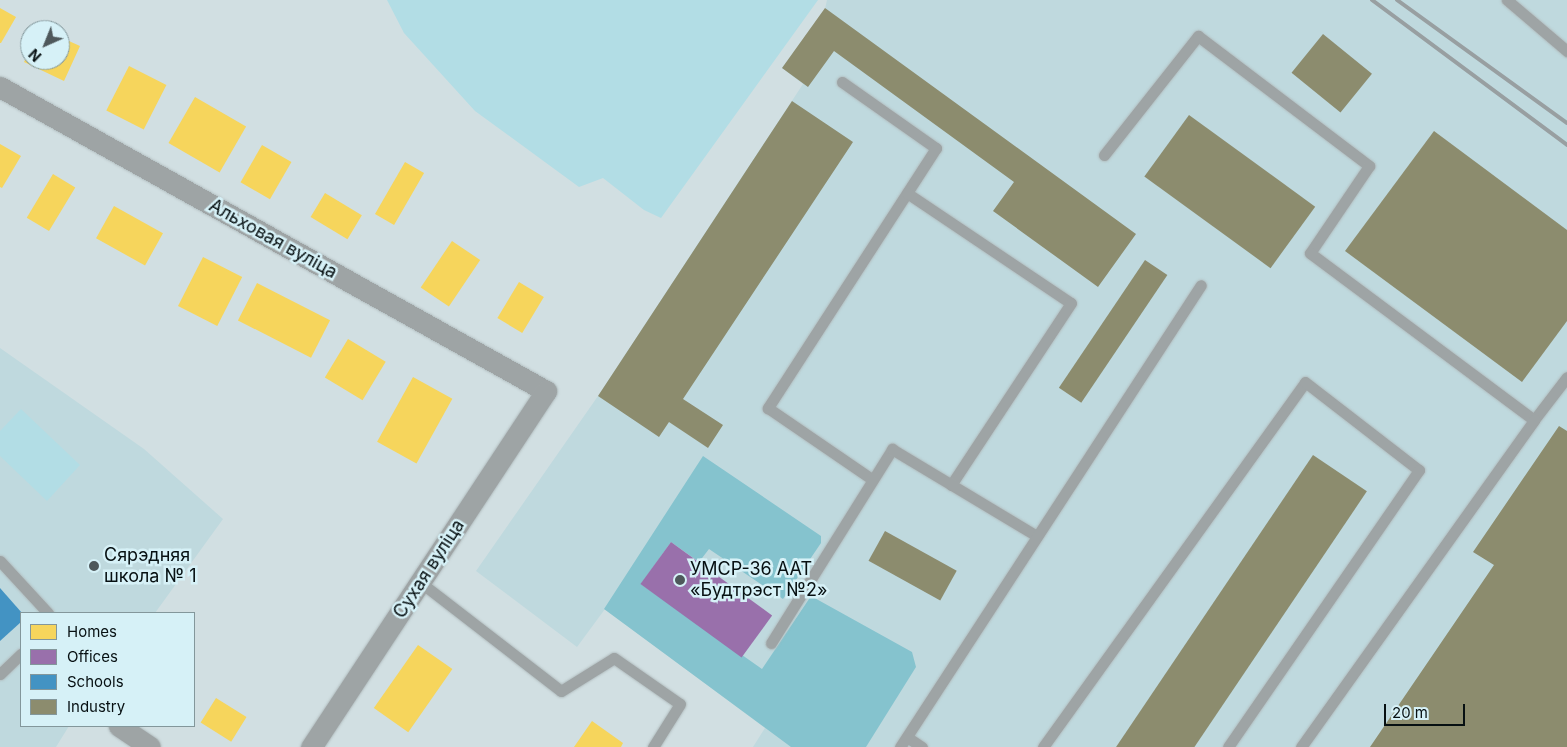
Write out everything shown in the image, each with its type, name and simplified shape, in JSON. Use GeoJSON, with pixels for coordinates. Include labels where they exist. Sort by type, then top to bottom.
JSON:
{"type":"FeatureCollection","features":[{"type":"Feature","properties":{"kind":"street","name":"Альховая вуліца"},"geometry":{"type":"LineString","coordinates":[[0,87],[546,391]]}},
{"type":"Feature","properties":{"kind":"street","name":"Сухая вуліца"},"geometry":{"type":"LineString","coordinates":[[311,747],[546,391]]}},
{"type":"Feature","properties":{"kind":"street"},"geometry":{"type":"LineString","coordinates":[[121,727],[150,747]]}},
{"type":"Feature","properties":{"kind":"lane"},"geometry":{"type":"LineString","coordinates":[[1508,0],[1567,51]]}},
{"type":"Feature","properties":{"kind":"lane"},"geometry":{"type":"LineString","coordinates":[[1104,154],[1198,36],[1369,166],[1310,253],[1534,420]]}},
{"type":"Feature","properties":{"kind":"lane"},"geometry":{"type":"LineString","coordinates":[[842,82],[936,148],[768,408],[873,480]]}},
{"type":"Feature","properties":{"kind":"lane"},"geometry":{"type":"LineString","coordinates":[[907,193],[1071,303],[951,485]]}},
{"type":"Feature","properties":{"kind":"lane"},"geometry":{"type":"LineString","coordinates":[[900,747],[1201,285]]}},
{"type":"Feature","properties":{"kind":"lane"},"geometry":{"type":"LineString","coordinates":[[1301,747],[1534,420],[1567,377]]}},
{"type":"Feature","properties":{"kind":"lane"},"geometry":{"type":"LineString","coordinates":[[1043,747],[1306,382],[1419,470],[1228,747]]}},
{"type":"Feature","properties":{"kind":"lane"},"geometry":{"type":"LineString","coordinates":[[771,644],[892,449],[1037,536]]}},
{"type":"Feature","properties":{"kind":"lane"},"geometry":{"type":"LineString","coordinates":[[0,560],[47,612]]}},
{"type":"Feature","properties":{"kind":"lane"},"geometry":{"type":"LineString","coordinates":[[420,582],[561,691],[614,658],[680,704],[652,747]]}},
{"type":"Feature","properties":{"kind":"lane"},"geometry":{"type":"LineString","coordinates":[[0,674],[20,655]]}},
{"type":"Feature","properties":{"kind":"lane"},"geometry":{"type":"LineString","coordinates":[[907,737],[922,747]]}},
{"type":"Feature","properties":{"kind":"shaded area"},"geometry":{"type":"Polygon","coordinates":[[[387,0],[818,0],[661,218],[644,210],[603,178],[579,187],[475,111],[404,33],[387,0]]]}},
{"type":"Feature","properties":{"kind":"shaded area"},"geometry":{"type":"Polygon","coordinates":[[[827,0],[1567,0],[1567,747],[753,747],[765,728],[605,609],[577,647],[476,571],[598,396],[803,84],[782,68],[825,9],[827,0]]]}},
{"type":"Feature","properties":{"kind":"shaded area","name":"Сярэдняя школа № 1"},"geometry":{"type":"Polygon","coordinates":[[[0,348],[144,449],[223,519],[156,612],[20,612],[20,727],[68,727],[56,747],[0,747],[0,348]]]}},
{"type":"Feature","properties":{"kind":"shaded area"},"geometry":{"type":"Polygon","coordinates":[[[21,409],[80,465],[47,501],[0,456],[0,431],[21,409]]]}},
{"type":"Feature","properties":{"kind":"shaded area"},"geometry":{"type":"Polygon","coordinates":[[[703,456],[821,536],[821,543],[783,599],[709,549],[699,562],[671,542],[641,584],[762,669],[811,596],[912,652],[916,667],[866,747],[791,747],[604,609],[703,456]]]}},
{"type":"Feature","properties":{"kind":"building: Homes"},"geometry":{"type":"Polygon","coordinates":[[[0,8],[16,17],[1,43],[0,43],[0,8]]]}},
{"type":"Feature","properties":{"kind":"building: Homes"},"geometry":{"type":"Polygon","coordinates":[[[70,42],[80,46],[70,68],[70,42]]]}},
{"type":"Feature","properties":{"kind":"building: Homes"},"geometry":{"type":"Polygon","coordinates":[[[129,66],[166,85],[144,130],[106,111],[129,66]]]}},
{"type":"Feature","properties":{"kind":"building: Homes"},"geometry":{"type":"Polygon","coordinates":[[[41,70],[69,70],[64,81],[41,70]]]}},
{"type":"Feature","properties":{"kind":"building: Homes"},"geometry":{"type":"Polygon","coordinates":[[[195,97],[246,126],[220,172],[168,143],[195,97]]]}},
{"type":"Feature","properties":{"kind":"building: Homes"},"geometry":{"type":"Polygon","coordinates":[[[0,144],[21,156],[2,188],[0,187],[0,144]]]}},
{"type":"Feature","properties":{"kind":"building: Homes"},"geometry":{"type":"Polygon","coordinates":[[[262,145],[291,162],[270,199],[240,182],[262,145]]]}},
{"type":"Feature","properties":{"kind":"building: Homes"},"geometry":{"type":"Polygon","coordinates":[[[405,162],[424,173],[394,225],[375,214],[405,162]]]}},
{"type":"Feature","properties":{"kind":"building: Homes"},"geometry":{"type":"Polygon","coordinates":[[[53,174],[75,187],[49,231],[27,218],[53,174]]]}},
{"type":"Feature","properties":{"kind":"building: Homes"},"geometry":{"type":"Polygon","coordinates":[[[325,193],[362,215],[347,239],[311,217],[325,193]]]}},
{"type":"Feature","properties":{"kind":"building: Homes"},"geometry":{"type":"Polygon","coordinates":[[[114,206],[163,233],[145,266],[96,238],[114,206]]]}},
{"type":"Feature","properties":{"kind":"building: Homes"},"geometry":{"type":"Polygon","coordinates":[[[452,241],[480,260],[449,306],[421,287],[452,241]]]}},
{"type":"Feature","properties":{"kind":"building: Homes"},"geometry":{"type":"Polygon","coordinates":[[[203,257],[242,277],[217,326],[178,306],[203,257]]]}},
{"type":"Feature","properties":{"kind":"building: Homes"},"geometry":{"type":"Polygon","coordinates":[[[519,282],[544,297],[522,333],[497,318],[519,282]]]}},
{"type":"Feature","properties":{"kind":"building: Homes"},"geometry":{"type":"Polygon","coordinates":[[[257,283],[330,320],[311,358],[238,320],[257,283]]]}},
{"type":"Feature","properties":{"kind":"building: Homes"},"geometry":{"type":"Polygon","coordinates":[[[348,339],[386,362],[363,400],[325,378],[348,339]]]}},
{"type":"Feature","properties":{"kind":"building: Homes"},"geometry":{"type":"Polygon","coordinates":[[[413,377],[452,399],[416,464],[377,442],[413,377]]]}},
{"type":"Feature","properties":{"kind":"building: Homes"},"geometry":{"type":"Polygon","coordinates":[[[418,645],[452,669],[408,732],[374,708],[418,645]]]}},
{"type":"Feature","properties":{"kind":"building: Homes"},"geometry":{"type":"Polygon","coordinates":[[[216,698],[247,717],[231,742],[201,723],[216,698]]]}},
{"type":"Feature","properties":{"kind":"building: Homes"},"geometry":{"type":"Polygon","coordinates":[[[592,721],[623,743],[621,747],[574,747],[592,721]]]}},
{"type":"Feature","properties":{"kind":"building: Offices"},"geometry":{"type":"Polygon","coordinates":[[[671,542],[772,615],[742,658],[640,584],[671,542]]]}},
{"type":"Feature","properties":{"kind":"building: Schools"},"geometry":{"type":"Polygon","coordinates":[[[0,588],[21,612],[20,623],[0,641],[0,588]]]}},
{"type":"Feature","properties":{"kind":"building: Industry"},"geometry":{"type":"Polygon","coordinates":[[[825,8],[1136,234],[1098,287],[993,211],[1014,182],[834,51],[808,87],[782,68],[825,8]]]}},
{"type":"Feature","properties":{"kind":"building: Industry"},"geometry":{"type":"Polygon","coordinates":[[[1323,34],[1372,74],[1340,113],[1292,73],[1323,34]]]}},
{"type":"Feature","properties":{"kind":"building: Industry"},"geometry":{"type":"Polygon","coordinates":[[[792,101],[853,142],[683,399],[723,425],[708,448],[669,422],[659,437],[598,396],[792,101]]]}},
{"type":"Feature","properties":{"kind":"building: Industry"},"geometry":{"type":"Polygon","coordinates":[[[1189,115],[1315,207],[1271,268],[1144,176],[1189,115]]]}},
{"type":"Feature","properties":{"kind":"building: Industry"},"geometry":{"type":"Polygon","coordinates":[[[1434,131],[1567,230],[1567,321],[1522,382],[1345,251],[1434,131]]]}},
{"type":"Feature","properties":{"kind":"building: Industry"},"geometry":{"type":"Polygon","coordinates":[[[1145,260],[1167,275],[1081,403],[1059,388],[1145,260]]]}},
{"type":"Feature","properties":{"kind":"building: Industry"},"geometry":{"type":"Polygon","coordinates":[[[1559,426],[1567,431],[1567,747],[1370,747],[1494,565],[1473,552],[1559,426]]]}},
{"type":"Feature","properties":{"kind":"building: Industry"},"geometry":{"type":"Polygon","coordinates":[[[1313,455],[1367,491],[1194,747],[1116,747],[1313,455]]]}},
{"type":"Feature","properties":{"kind":"building: Industry"},"geometry":{"type":"Polygon","coordinates":[[[885,531],[957,571],[940,600],[869,561],[885,531]]]}},
{"type":"Feature","properties":{"kind":"railway"},"geometry":{"type":"LineString","coordinates":[[1372,0],[1567,145]]}},
{"type":"Feature","properties":{"kind":"railway"},"geometry":{"type":"LineString","coordinates":[[1397,0],[1567,123]]}},
{"type":"Feature","properties":{"kind":"place","name":"Сярэдняя школа № 1"},"geometry":{"type":"Point","coordinates":[94,566]}},
{"type":"Feature","properties":{"kind":"place","name":"УМСР-36 ААТ «Будтрэст №2»"},"geometry":{"type":"Point","coordinates":[680,580]}}]}
